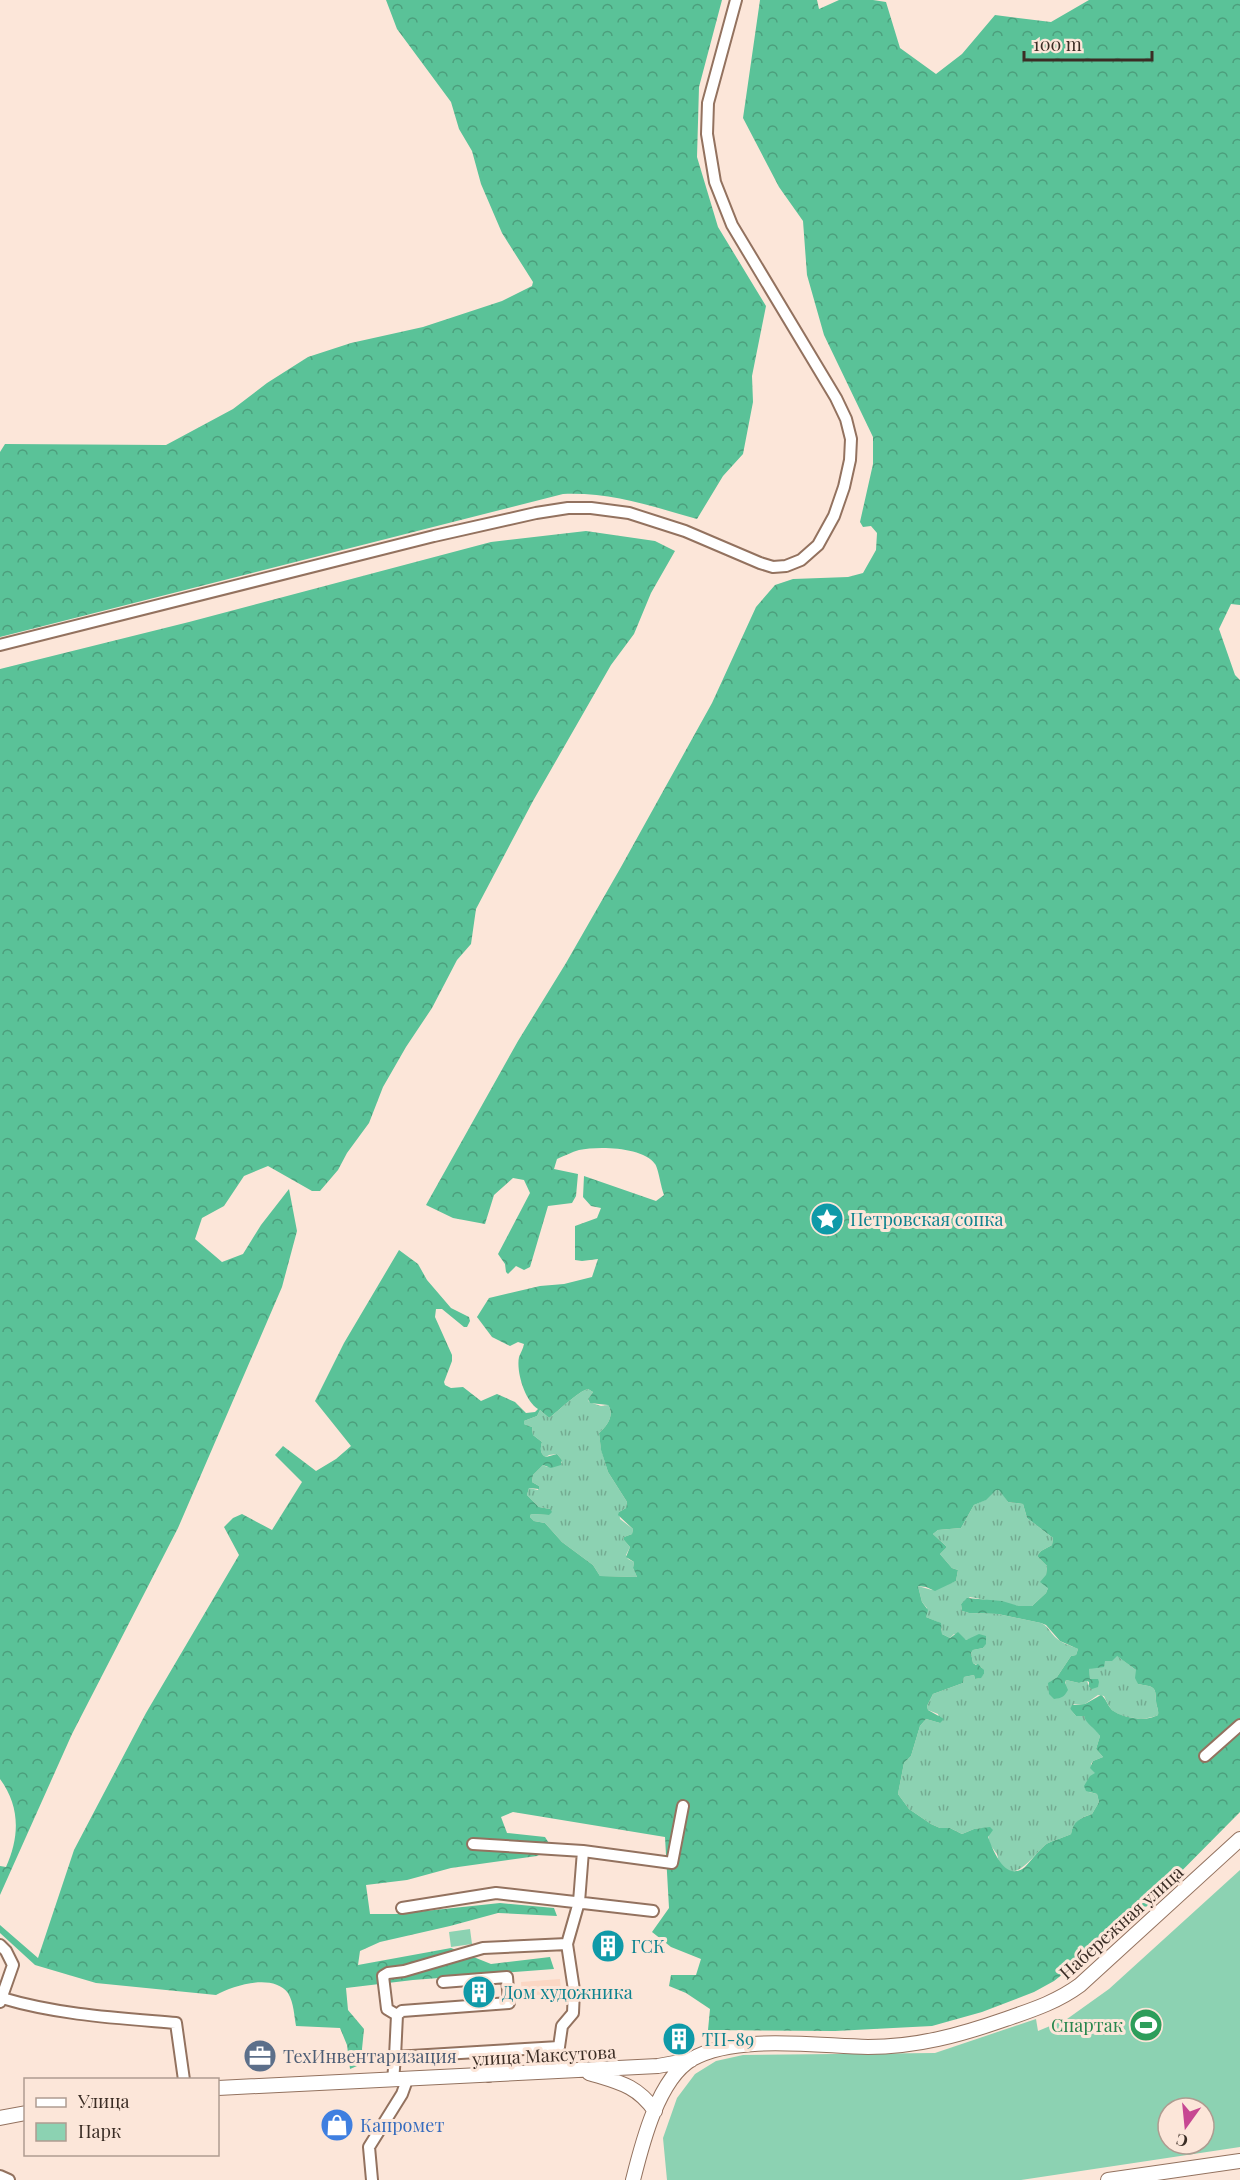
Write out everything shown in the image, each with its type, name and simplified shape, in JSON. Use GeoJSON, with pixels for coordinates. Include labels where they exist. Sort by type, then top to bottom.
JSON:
{"type":"FeatureCollection","features":[{"type":"Feature","properties":{"kind":"main road","name":"Набережная улица"},"geometry":{"type":"LineString","coordinates":[[633,2180],[655,2111],[671,2080],[691,2060],[725,2048],[752,2044],[868,2047],[919,2044],[958,2035],[1049,2004],[1066,1996],[1080,1985],[1240,1839]]}},
{"type":"Feature","properties":{"kind":"main road","name":"улица Максутова"},"geometry":{"type":"LineString","coordinates":[[219,2088],[658,2066],[691,2060]]}},
{"type":"Feature","properties":{"kind":"main road"},"geometry":{"type":"LineString","coordinates":[[582,2070],[628,2085],[640,2094],[655,2111]]}},
{"type":"Feature","properties":{"kind":"main road"},"geometry":{"type":"LineString","coordinates":[[0,2118],[24,2113]]}},
{"type":"Feature","properties":{"kind":"main road"},"geometry":{"type":"LineString","coordinates":[[1108,2180],[1240,2161]]}},
{"type":"Feature","properties":{"kind":"street"},"geometry":{"type":"LineString","coordinates":[[0,645],[443,534],[568,508],[611,510],[640,516],[685,531],[751,560],[773,567],[795,563],[811,553],[825,533],[839,502],[850,460],[850,435],[846,419],[836,398],[732,225],[715,182],[707,134],[708,103],[736,0]]}},
{"type":"Feature","properties":{"kind":"street"},"geometry":{"type":"LineString","coordinates":[[1205,1756],[1240,1725]]}},
{"type":"Feature","properties":{"kind":"street"},"geometry":{"type":"LineString","coordinates":[[473,1844],[583,1851],[672,1863],[683,1806]]}},
{"type":"Feature","properties":{"kind":"street"},"geometry":{"type":"LineString","coordinates":[[395,2056],[559,2047],[562,2026],[573,2013],[574,1990],[567,1944],[579,1902],[583,1851]]}},
{"type":"Feature","properties":{"kind":"street"},"geometry":{"type":"LineString","coordinates":[[402,1908],[496,1893],[653,1911]]}},
{"type":"Feature","properties":{"kind":"street"},"geometry":{"type":"LineString","coordinates":[[397,2015],[387,2009],[383,1976],[388,1973],[404,1971],[483,1948],[567,1944]]}},
{"type":"Feature","properties":{"kind":"street"},"geometry":{"type":"LineString","coordinates":[[0,1945],[13,1965],[1,2000],[86,2016],[176,2023],[184,2078]]}},
{"type":"Feature","properties":{"kind":"street"},"geometry":{"type":"LineString","coordinates":[[393,2080],[397,2015],[402,2011],[509,2003],[507,1977],[443,1982]]}},
{"type":"Feature","properties":{"kind":"street"},"geometry":{"type":"LineString","coordinates":[[489,2076],[500,2051]]}},
{"type":"Feature","properties":{"kind":"street"},"geometry":{"type":"LineString","coordinates":[[372,2180],[369,2147],[402,2094],[407,2080]]}},
{"type":"Feature","properties":{"kind":"street"},"geometry":{"type":"LineString","coordinates":[[0,2176],[9,2180]]}},
{"type":"Feature","properties":{"kind":"shaded area"},"geometry":{"type":"Polygon","coordinates":[[[560,1979],[561,1993],[522,1996],[521,1982],[560,1979]]]}},
{"type":"Feature","properties":{"kind":"green space"},"geometry":{"type":"Polygon","coordinates":[[[386,0],[722,0],[699,87],[697,157],[718,227],[766,306],[752,376],[753,402],[743,454],[723,476],[697,519],[647,505],[598,495],[563,494],[0,637],[0,452],[5,444],[166,445],[233,409],[267,383],[308,357],[351,343],[423,327],[502,301],[532,286],[533,282],[502,233],[481,184],[472,151],[459,129],[451,102],[397,29],[386,0]]]}},
{"type":"Feature","properties":{"kind":"green space"},"geometry":{"type":"Polygon","coordinates":[[[760,0],[817,0],[819,9],[839,0],[886,2],[900,48],[936,74],[962,54],[995,15],[1051,22],[1089,0],[1240,0],[1240,605],[1231,604],[1219,629],[1235,675],[1240,680],[1240,1812],[1140,1913],[1054,1981],[1034,1992],[982,2012],[932,2026],[835,2031],[708,2030],[710,2009],[686,1993],[669,1986],[671,1975],[696,1975],[701,1959],[671,1947],[652,1932],[669,1908],[665,1837],[513,1812],[501,1817],[507,1833],[545,1837],[552,1848],[537,1856],[451,1868],[407,1880],[366,1885],[370,1914],[397,1914],[500,1903],[554,1908],[557,1916],[498,1913],[380,1942],[360,1951],[358,1965],[451,1948],[491,1964],[550,1957],[554,1969],[413,1980],[346,1988],[348,2010],[364,2029],[362,2049],[364,2063],[350,2069],[347,2045],[340,2028],[296,2026],[293,2005],[288,1993],[273,1983],[243,1985],[216,1995],[96,1983],[35,1965],[0,1933],[0,1925],[38,1958],[74,1850],[146,1713],[239,1555],[224,1527],[233,1518],[242,1514],[272,1530],[302,1482],[275,1455],[283,1446],[316,1471],[336,1459],[351,1446],[315,1401],[344,1343],[399,1250],[418,1264],[427,1280],[451,1308],[469,1317],[467,1327],[464,1327],[442,1309],[436,1309],[435,1317],[452,1355],[445,1385],[451,1388],[463,1387],[481,1401],[497,1394],[515,1402],[526,1413],[535,1412],[538,1409],[525,1393],[519,1370],[519,1357],[524,1344],[518,1342],[510,1346],[492,1337],[477,1317],[489,1298],[592,1277],[598,1259],[575,1260],[575,1226],[597,1218],[601,1208],[591,1206],[583,1197],[584,1176],[656,1201],[664,1195],[655,1164],[641,1154],[620,1149],[598,1148],[579,1150],[557,1159],[554,1169],[578,1174],[576,1196],[572,1203],[548,1206],[530,1267],[524,1270],[516,1266],[508,1274],[498,1254],[530,1193],[524,1180],[513,1178],[494,1195],[485,1224],[453,1218],[426,1205],[518,1041],[621,867],[712,703],[756,607],[775,585],[793,579],[848,577],[863,573],[876,550],[877,533],[871,526],[863,527],[860,522],[873,464],[873,437],[824,335],[807,275],[803,221],[779,187],[743,118],[760,0]],[[588,1389],[574,1397],[549,1418],[540,1410],[537,1416],[524,1421],[524,1424],[532,1427],[533,1435],[542,1442],[541,1451],[544,1456],[557,1454],[562,1460],[561,1465],[551,1468],[543,1465],[533,1475],[532,1482],[539,1486],[539,1489],[529,1488],[527,1495],[539,1507],[550,1509],[552,1512],[549,1515],[531,1514],[530,1517],[534,1521],[545,1523],[562,1542],[593,1565],[600,1576],[637,1577],[633,1568],[634,1562],[626,1557],[630,1547],[623,1539],[632,1534],[633,1529],[618,1515],[626,1508],[627,1502],[608,1472],[601,1450],[599,1433],[609,1420],[610,1409],[608,1405],[590,1403],[588,1399],[593,1392],[588,1389]],[[996,1490],[986,1500],[974,1505],[961,1528],[938,1530],[933,1534],[947,1547],[940,1554],[952,1568],[958,1570],[956,1581],[935,1591],[918,1586],[922,1602],[928,1610],[926,1617],[941,1623],[942,1634],[950,1638],[958,1632],[966,1640],[979,1634],[986,1636],[986,1644],[983,1648],[973,1650],[971,1653],[973,1663],[978,1664],[984,1670],[984,1674],[981,1678],[975,1679],[974,1675],[964,1677],[963,1683],[933,1694],[927,1706],[928,1710],[944,1719],[940,1723],[926,1719],[920,1726],[911,1756],[904,1763],[898,1794],[909,1809],[940,1828],[950,1828],[962,1834],[974,1829],[990,1827],[993,1830],[988,1837],[1001,1863],[1011,1871],[1018,1871],[1025,1867],[1045,1845],[1071,1834],[1075,1823],[1092,1814],[1099,1802],[1097,1794],[1086,1791],[1084,1786],[1090,1776],[1095,1773],[1090,1768],[1093,1761],[1103,1757],[1096,1749],[1100,1736],[1084,1716],[1076,1716],[1070,1709],[1072,1705],[1085,1704],[1101,1695],[1112,1710],[1128,1717],[1141,1719],[1153,1717],[1158,1715],[1158,1711],[1154,1689],[1138,1684],[1135,1678],[1136,1670],[1117,1656],[1112,1661],[1105,1661],[1104,1667],[1089,1669],[1090,1679],[1098,1679],[1098,1687],[1092,1689],[1087,1681],[1079,1683],[1066,1680],[1067,1692],[1062,1697],[1054,1699],[1049,1694],[1048,1683],[1057,1677],[1071,1656],[1076,1655],[1078,1649],[1060,1641],[1046,1625],[1041,1623],[998,1614],[962,1611],[961,1604],[967,1598],[1032,1606],[1046,1593],[1048,1588],[1040,1582],[1046,1575],[1047,1566],[1037,1556],[1052,1545],[1053,1538],[1027,1518],[1023,1504],[1008,1502],[999,1490],[996,1490]]]}},
{"type":"Feature","properties":{"kind":"green space"},"geometry":{"type":"Polygon","coordinates":[[[586,531],[655,541],[675,551],[651,593],[634,634],[611,665],[533,801],[476,909],[471,944],[457,960],[432,1008],[383,1087],[369,1123],[347,1153],[338,1170],[320,1191],[312,1191],[268,1166],[244,1176],[224,1206],[202,1218],[195,1239],[222,1262],[243,1254],[261,1225],[289,1189],[297,1231],[282,1287],[178,1528],[72,1734],[0,1895],[0,1866],[6,1867],[11,1855],[16,1822],[7,1789],[0,1779],[0,669],[189,622],[491,542],[586,531]]]}},
{"type":"Feature","properties":{"kind":"green space"},"geometry":{"type":"Polygon","coordinates":[[[588,1389],[593,1392],[588,1399],[589,1402],[601,1406],[608,1405],[610,1409],[609,1420],[599,1433],[601,1449],[608,1472],[627,1502],[626,1508],[619,1512],[620,1519],[633,1529],[632,1534],[623,1539],[630,1547],[626,1555],[634,1562],[633,1568],[637,1577],[600,1576],[593,1565],[562,1542],[545,1523],[534,1521],[530,1517],[531,1514],[549,1515],[550,1509],[539,1507],[527,1495],[529,1488],[538,1490],[539,1486],[532,1482],[533,1475],[543,1465],[547,1467],[562,1463],[562,1460],[557,1454],[544,1456],[541,1451],[542,1442],[533,1435],[532,1427],[524,1424],[524,1421],[537,1416],[540,1410],[549,1418],[574,1397],[588,1389]]]}},
{"type":"Feature","properties":{"kind":"green space"},"geometry":{"type":"Polygon","coordinates":[[[996,1489],[1000,1490],[1008,1502],[1023,1504],[1027,1518],[1053,1538],[1052,1545],[1037,1556],[1047,1566],[1048,1588],[1046,1593],[1032,1606],[1019,1606],[970,1597],[961,1604],[962,1611],[998,1614],[1041,1623],[1063,1643],[1078,1649],[1076,1655],[1071,1656],[1057,1677],[1050,1682],[1065,1685],[1066,1680],[1079,1683],[1087,1681],[1090,1688],[1089,1669],[1116,1655],[1136,1670],[1138,1684],[1154,1689],[1158,1713],[1153,1717],[1127,1717],[1111,1709],[1104,1696],[1098,1695],[1085,1704],[1074,1704],[1070,1709],[1076,1716],[1084,1716],[1100,1736],[1096,1749],[1103,1757],[1091,1764],[1096,1773],[1089,1792],[1097,1794],[1099,1802],[1092,1814],[1081,1818],[1076,1823],[1071,1834],[1047,1844],[1024,1866],[1012,1871],[999,1862],[989,1842],[989,1833],[986,1828],[974,1829],[962,1834],[950,1828],[940,1828],[909,1809],[898,1794],[904,1763],[911,1756],[920,1726],[926,1719],[940,1723],[938,1714],[928,1710],[927,1706],[933,1694],[963,1683],[964,1677],[974,1675],[975,1679],[984,1674],[981,1667],[973,1663],[971,1653],[973,1650],[983,1648],[986,1643],[972,1638],[966,1640],[954,1634],[950,1638],[942,1634],[938,1622],[926,1617],[927,1608],[922,1602],[918,1586],[932,1590],[956,1581],[958,1570],[952,1568],[940,1554],[947,1547],[933,1534],[938,1530],[961,1528],[974,1505],[985,1500],[996,1489]]]}},
{"type":"Feature","properties":{"kind":"green space","name":"Спартак"},"geometry":{"type":"Polygon","coordinates":[[[1240,1870],[1240,2147],[1216,2151],[1216,2096],[1156,2096],[1156,2156],[1180,2156],[1021,2180],[667,2180],[663,2138],[677,2098],[695,2074],[716,2061],[743,2055],[935,2053],[1036,2019],[1038,2031],[1067,2019],[1109,1989],[1240,1870]]]}},
{"type":"Feature","properties":{"kind":"green space"},"geometry":{"type":"Polygon","coordinates":[[[470,1929],[472,1944],[451,1947],[449,1932],[470,1929]]]}},
{"type":"Feature","properties":{"kind":"place","name":"Петровская сопка"},"geometry":{"type":"Point","coordinates":[827,1219]}},
{"type":"Feature","properties":{"kind":"place","name":"ГСК"},"geometry":{"type":"Point","coordinates":[608,1946]}},
{"type":"Feature","properties":{"kind":"place","name":"Дом художника"},"geometry":{"type":"Point","coordinates":[479,1992]}},
{"type":"Feature","properties":{"kind":"place","name":"Спартак"},"geometry":{"type":"Point","coordinates":[1146,2025]}},
{"type":"Feature","properties":{"kind":"place","name":"ТП-89"},"geometry":{"type":"Point","coordinates":[679,2039]}},
{"type":"Feature","properties":{"kind":"place","name":"ТехИнвентаризация"},"geometry":{"type":"Point","coordinates":[260,2056]}},
{"type":"Feature","properties":{"kind":"place","name":"Капромет"},"geometry":{"type":"Point","coordinates":[337,2125]}}]}
